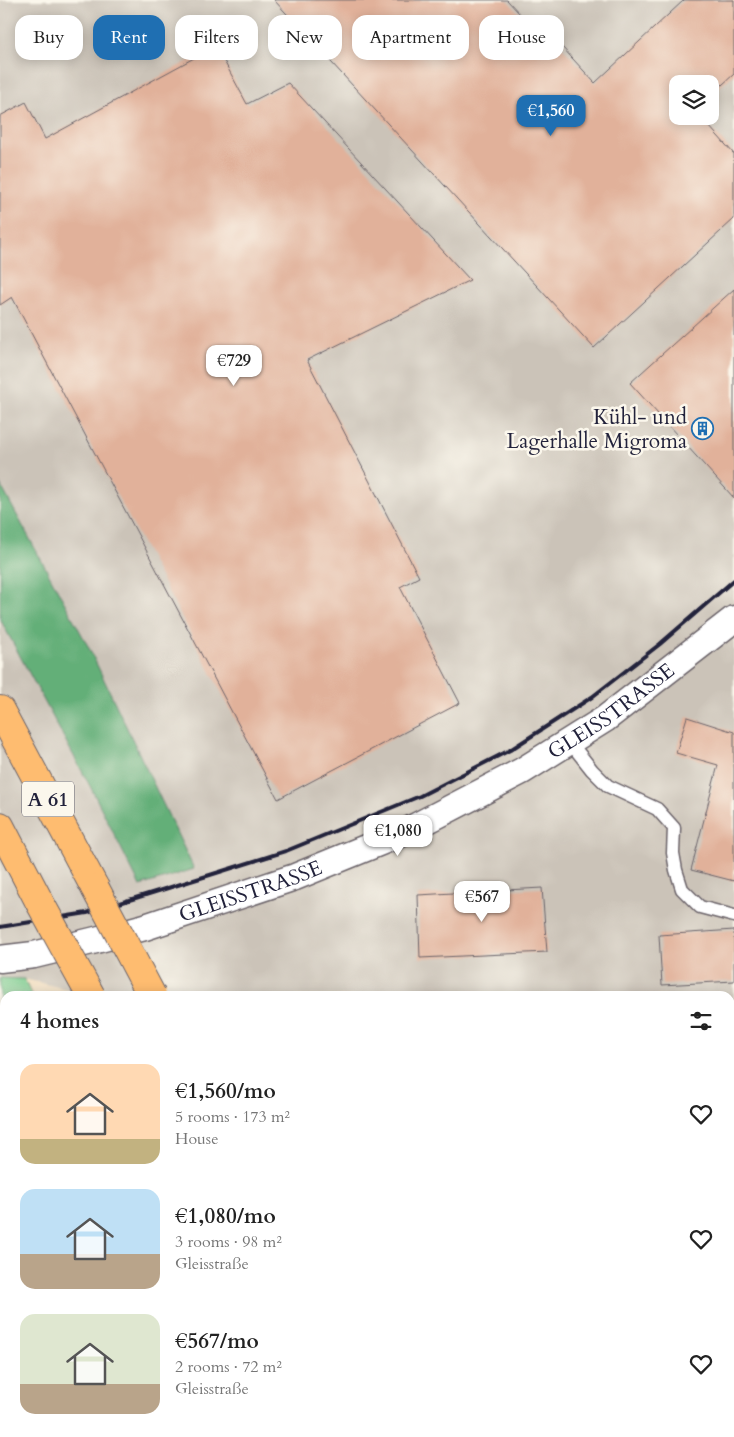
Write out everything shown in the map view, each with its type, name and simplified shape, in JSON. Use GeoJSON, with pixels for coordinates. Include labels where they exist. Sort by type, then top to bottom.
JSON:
{"type":"FeatureCollection","features":[{"type":"Feature","properties":{"kind":"highway","name":"A 61"},"geometry":{"type":"LineString","coordinates":[[0,710],[149,991]]}},
{"type":"Feature","properties":{"kind":"highway","name":"A 61"},"geometry":{"type":"LineString","coordinates":[[0,826],[88,991]]}},
{"type":"Feature","properties":{"kind":"street","name":"GLEISSTRASSE"},"geometry":{"type":"LineString","coordinates":[[0,959],[34,955],[145,926],[295,877],[405,832],[522,771],[605,719],[734,619]]}},
{"type":"Feature","properties":{"kind":"lane"},"geometry":{"type":"LineString","coordinates":[[569,741],[592,770],[608,786],[657,809],[674,828],[673,853],[682,888],[700,907],[734,916]]}},
{"type":"Feature","properties":{"kind":"shaded area"},"geometry":{"type":"Polygon","coordinates":[[[0,0],[734,0],[734,991],[76,991],[24,979],[0,978],[0,0]]]}},
{"type":"Feature","properties":{"kind":"green space"},"geometry":{"type":"Polygon","coordinates":[[[0,484],[88,646],[194,869],[140,886],[91,788],[0,619],[0,484]]]}},
{"type":"Feature","properties":{"kind":"green space"},"geometry":{"type":"Polygon","coordinates":[[[0,978],[24,979],[30,991],[0,991],[0,978]]]}},
{"type":"Feature","properties":{"kind":"building"},"geometry":{"type":"Polygon","coordinates":[[[274,0],[507,0],[521,15],[479,15],[479,60],[564,60],[564,49],[595,83],[684,0],[734,0],[734,74],[719,88],[719,75],[669,75],[669,125],[708,125],[734,154],[734,219],[594,348],[329,60],[342,60],[342,15],[288,15],[274,0]]]}},
{"type":"Feature","properties":{"kind":"building"},"geometry":{"type":"Polygon","coordinates":[[[190,60],[223,60],[247,104],[288,83],[470,280],[307,360],[419,577],[400,587],[460,703],[278,799],[12,297],[0,305],[0,116],[26,102],[45,139],[190,60]]]}},
{"type":"Feature","properties":{"kind":"building","name":"Kühl- und Lagerhalle Migroma"},"geometry":{"type":"Polygon","coordinates":[[[734,289],[734,498],[630,383],[734,289]]]}},
{"type":"Feature","properties":{"kind":"building"},"geometry":{"type":"Polygon","coordinates":[[[687,717],[734,732],[734,881],[691,870],[718,765],[676,753],[687,717]]]}},
{"type":"Feature","properties":{"kind":"building"},"geometry":{"type":"Polygon","coordinates":[[[542,888],[547,952],[420,958],[418,895],[542,888]]]}},
{"type":"Feature","properties":{"kind":"building"},"geometry":{"type":"Polygon","coordinates":[[[734,930],[734,981],[662,985],[659,935],[734,930]]]}},
{"type":"Feature","properties":{"kind":"railway"},"geometry":{"type":"LineString","coordinates":[[0,927],[87,913],[210,875],[286,851],[420,796],[510,750],[592,697],[660,644],[734,580]]}},
{"type":"Feature","properties":{"kind":"place","name":"Kühl- und Lagerhalle Migroma"},"geometry":{"type":"Point","coordinates":[703,429]}}]}
